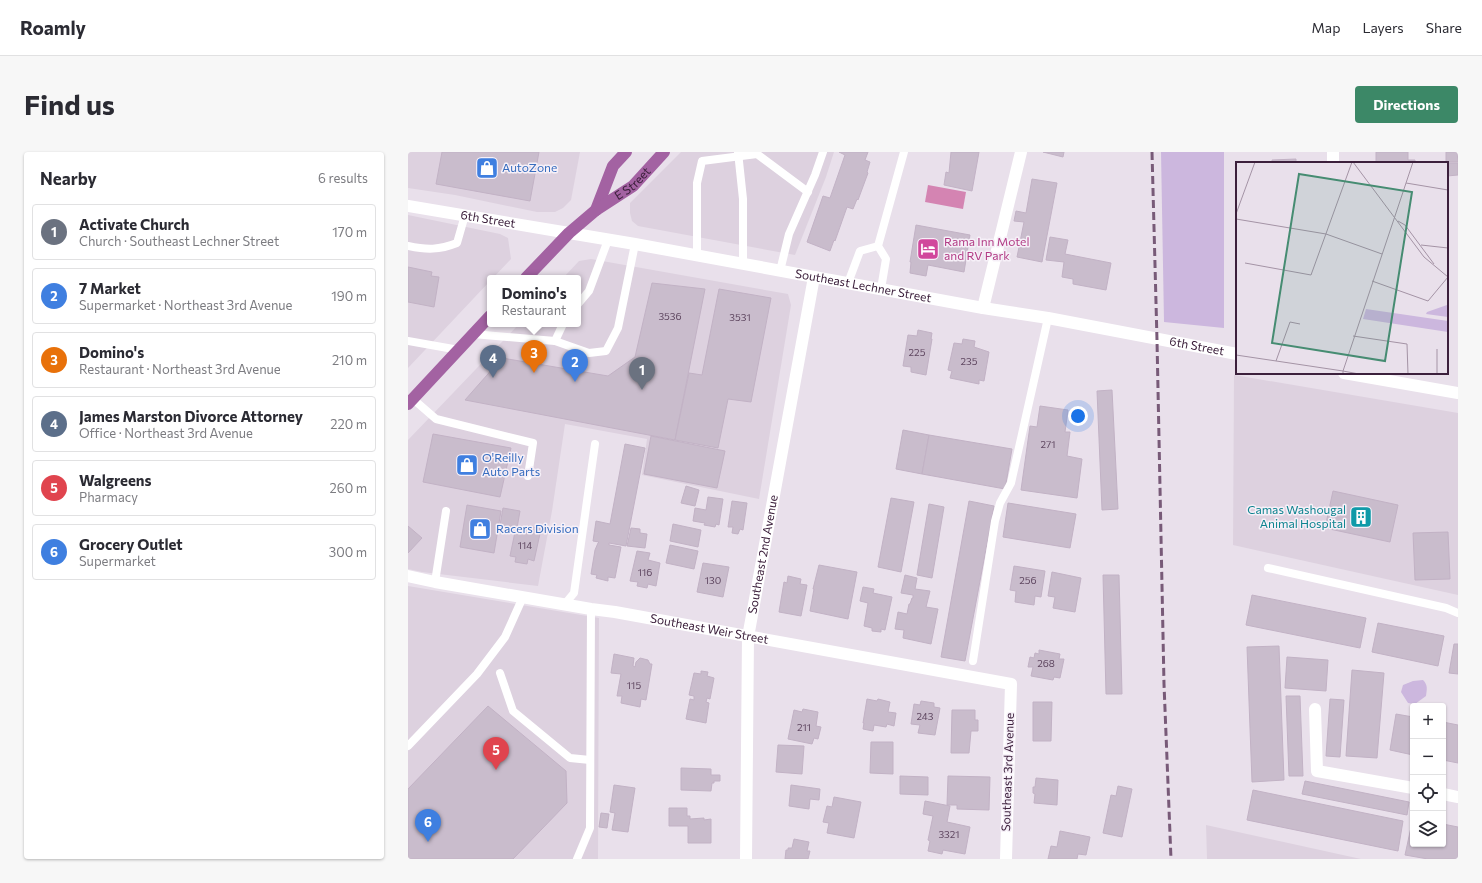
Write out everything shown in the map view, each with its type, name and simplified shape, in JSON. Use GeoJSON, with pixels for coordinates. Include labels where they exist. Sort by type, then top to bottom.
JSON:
{"type":"FeatureCollection","features":[{"type":"Feature","properties":{"kind":"main road","name":"E Street"},"geometry":{"type":"LineString","coordinates":[[596,210],[614,166],[626,152]]}},
{"type":"Feature","properties":{"kind":"main road","name":"E Street"},"geometry":{"type":"LineString","coordinates":[[529,275],[569,232],[596,210],[633,186],[664,152]]}},
{"type":"Feature","properties":{"kind":"main road"},"geometry":{"type":"LineString","coordinates":[[410,402],[487,319]]}},
{"type":"Feature","properties":{"kind":"street"},"geometry":{"type":"LineString","coordinates":[[983,308],[1021,152]]}},
{"type":"Feature","properties":{"kind":"street","name":"6th Street"},"geometry":{"type":"LineString","coordinates":[[408,206],[569,232]]}},
{"type":"Feature","properties":{"kind":"street","name":"Southeast Lechner Street"},"geometry":{"type":"LineString","coordinates":[[569,232],[881,290],[1048,318],[1157,340]]}},
{"type":"Feature","properties":{"kind":"street","name":"Southeast 2nd Avenue"},"geometry":{"type":"LineString","coordinates":[[746,859],[748,637],[814,277]]}},
{"type":"Feature","properties":{"kind":"street","name":"6th Street"},"geometry":{"type":"LineString","coordinates":[[1157,340],[1236,354]]}},
{"type":"Feature","properties":{"kind":"street"},"geometry":{"type":"LineString","coordinates":[[1350,374],[1458,393]]}},
{"type":"Feature","properties":{"kind":"street","name":"Southeast Weir Street"},"geometry":{"type":"LineString","coordinates":[[408,576],[523,598],[615,612],[1011,684]]}},
{"type":"Feature","properties":{"kind":"street","name":"Southeast 3rd Avenue"},"geometry":{"type":"LineString","coordinates":[[1006,859],[1011,684]]}},
{"type":"Feature","properties":{"kind":"street"},"geometry":{"type":"LineString","coordinates":[[1315,709],[1317,771],[1410,787]]}},
{"type":"Feature","properties":{"kind":"street"},"geometry":{"type":"LineString","coordinates":[[1446,795],[1458,797]]}},
{"type":"Feature","properties":{"kind":"lane"},"geometry":{"type":"LineString","coordinates":[[780,271],[789,234],[816,175],[823,152]]}},
{"type":"Feature","properties":{"kind":"lane"},"geometry":{"type":"LineString","coordinates":[[881,290],[886,259],[878,246],[904,152]]}},
{"type":"Feature","properties":{"kind":"lane"},"geometry":{"type":"LineString","coordinates":[[697,256],[697,183],[702,161],[738,154],[758,154],[808,192]]}},
{"type":"Feature","properties":{"kind":"lane"},"geometry":{"type":"LineString","coordinates":[[738,154],[743,199],[743,264]]}},
{"type":"Feature","properties":{"kind":"lane"},"geometry":{"type":"LineString","coordinates":[[408,246],[425,250],[443,249],[457,243],[465,215]]}},
{"type":"Feature","properties":{"kind":"lane"},"geometry":{"type":"LineString","coordinates":[[581,301],[590,291],[608,240]]}},
{"type":"Feature","properties":{"kind":"lane"},"geometry":{"type":"LineString","coordinates":[[473,334],[555,341],[589,353],[606,351],[618,328],[635,244]]}},
{"type":"Feature","properties":{"kind":"lane"},"geometry":{"type":"LineString","coordinates":[[848,284],[860,252],[878,246]]}},
{"type":"Feature","properties":{"kind":"lane"},"geometry":{"type":"LineString","coordinates":[[973,661],[995,521],[1000,503],[1011,483],[1048,318]]}},
{"type":"Feature","properties":{"kind":"lane"},"geometry":{"type":"LineString","coordinates":[[555,341],[562,327]]}},
{"type":"Feature","properties":{"kind":"lane"},"geometry":{"type":"LineString","coordinates":[[408,341],[459,350]]}},
{"type":"Feature","properties":{"kind":"lane"},"geometry":{"type":"LineString","coordinates":[[410,402],[436,419],[533,443],[528,476]]}},
{"type":"Feature","properties":{"kind":"lane"},"geometry":{"type":"LineString","coordinates":[[564,605],[574,593],[595,444]]}},
{"type":"Feature","properties":{"kind":"lane"},"geometry":{"type":"LineString","coordinates":[[435,582],[446,511]]}},
{"type":"Feature","properties":{"kind":"lane"},"geometry":{"type":"LineString","coordinates":[[1268,568],[1446,608],[1458,613]]}},
{"type":"Feature","properties":{"kind":"lane"},"geometry":{"type":"LineString","coordinates":[[408,746],[477,674],[505,637],[523,598]]}},
{"type":"Feature","properties":{"kind":"lane"},"geometry":{"type":"LineString","coordinates":[[576,859],[590,828],[591,609]]}},
{"type":"Feature","properties":{"kind":"lane"},"geometry":{"type":"LineString","coordinates":[[500,673],[513,711],[570,758],[590,760]]}},
{"type":"Feature","properties":{"kind":"shaded area"},"geometry":{"type":"Polygon","coordinates":[[[408,152],[580,152],[571,200],[563,208],[555,212],[537,212],[455,195],[408,188],[408,152]]]}},
{"type":"Feature","properties":{"kind":"shaded area"},"geometry":{"type":"Polygon","coordinates":[[[681,152],[834,152],[826,177],[795,255],[638,226],[632,221],[630,203],[681,152]]]}},
{"type":"Feature","properties":{"kind":"shaded area"},"geometry":{"type":"Polygon","coordinates":[[[1161,152],[1224,152],[1224,328],[1164,322],[1161,152]]]}},
{"type":"Feature","properties":{"kind":"shaded area"},"geometry":{"type":"Polygon","coordinates":[[[928,185],[966,192],[963,209],[925,202],[928,185]]]}},
{"type":"Feature","properties":{"kind":"shaded area"},"geometry":{"type":"Polygon","coordinates":[[[408,215],[500,234],[508,238],[511,259],[496,275],[487,275],[487,284],[408,368],[408,215]]]}},
{"type":"Feature","properties":{"kind":"shaded area"},"geometry":{"type":"Polygon","coordinates":[[[591,259],[788,294],[791,305],[759,499],[642,475],[647,439],[565,424],[552,511],[538,586],[408,569],[408,440],[516,327],[581,327],[581,275],[566,275],[579,261],[591,259]]]}},
{"type":"Feature","properties":{"kind":"shaded area"},"geometry":{"type":"Polygon","coordinates":[[[1234,375],[1458,413],[1458,595],[1233,545],[1234,375]]]}},
{"type":"Feature","properties":{"kind":"shaded area"},"geometry":{"type":"Polygon","coordinates":[[[408,586],[599,618],[598,859],[408,859],[408,586]]]}},
{"type":"Feature","properties":{"kind":"shaded area"},"geometry":{"type":"Polygon","coordinates":[[[1423,680],[1425,682],[1427,689],[1426,696],[1416,703],[1408,703],[1401,692],[1403,685],[1413,681],[1423,680]]]}},
{"type":"Feature","properties":{"kind":"shaded area"},"geometry":{"type":"Polygon","coordinates":[[[1206,825],[1361,859],[1207,859],[1206,825]]]}},
{"type":"Feature","properties":{"kind":"building","name":"AutoZone"},"geometry":{"type":"Polygon","coordinates":[[[442,152],[539,152],[530,201],[436,184],[442,152]]]}},
{"type":"Feature","properties":{"kind":"building"},"geometry":{"type":"Polygon","coordinates":[[[839,152],[868,152],[865,160],[870,162],[868,173],[858,200],[857,199],[853,209],[847,207],[830,251],[807,242],[823,196],[830,198],[845,155],[839,152]]]}},
{"type":"Feature","properties":{"kind":"building"},"geometry":{"type":"Polygon","coordinates":[[[951,152],[979,152],[972,191],[944,185],[946,172],[949,173],[951,152]]]}},
{"type":"Feature","properties":{"kind":"building"},"geometry":{"type":"Polygon","coordinates":[[[1043,152],[1064,152],[1063,157],[1043,152]]]}},
{"type":"Feature","properties":{"kind":"building"},"geometry":{"type":"Polygon","coordinates":[[[1376,152],[1408,152],[1408,160],[1415,160],[1415,162],[1376,162],[1376,152]]]}},
{"type":"Feature","properties":{"kind":"building"},"geometry":{"type":"Polygon","coordinates":[[[1446,152],[1457,152],[1458,162],[1446,162],[1446,152]]]}},
{"type":"Feature","properties":{"kind":"building"},"geometry":{"type":"Polygon","coordinates":[[[1296,159],[1296,162],[1272,162],[1272,160],[1296,159]]]}},
{"type":"Feature","properties":{"kind":"building"},"geometry":{"type":"Polygon","coordinates":[[[1448,163],[1458,163],[1458,175],[1448,176],[1448,163]]]}},
{"type":"Feature","properties":{"kind":"building"},"geometry":{"type":"Polygon","coordinates":[[[1032,179],[1057,183],[1042,262],[1017,257],[1024,222],[1014,221],[1016,211],[1026,213],[1032,179]]]}},
{"type":"Feature","properties":{"kind":"building"},"geometry":{"type":"Polygon","coordinates":[[[916,225],[970,235],[964,272],[928,265],[926,276],[910,273],[910,262],[916,225]]]}},
{"type":"Feature","properties":{"kind":"building"},"geometry":{"type":"Polygon","coordinates":[[[1050,237],[1068,240],[1065,254],[1111,263],[1106,290],[1073,284],[1073,279],[1062,277],[1064,262],[1046,260],[1050,237]]]}},
{"type":"Feature","properties":{"kind":"building"},"geometry":{"type":"Polygon","coordinates":[[[408,267],[432,272],[431,276],[439,277],[434,307],[408,302],[408,267]]]}},
{"type":"Feature","properties":{"kind":"building"},"geometry":{"type":"Polygon","coordinates":[[[652,283],[705,289],[675,440],[465,400],[502,358],[608,376],[635,357],[652,283]]]}},
{"type":"Feature","properties":{"kind":"building"},"geometry":{"type":"Polygon","coordinates":[[[719,289],[771,298],[751,402],[728,399],[718,448],[675,440],[689,373],[702,375],[719,289]]]}},
{"type":"Feature","properties":{"kind":"building"},"geometry":{"type":"Polygon","coordinates":[[[918,330],[932,333],[926,375],[911,372],[911,367],[903,366],[908,335],[917,336],[918,330]]]}},
{"type":"Feature","properties":{"kind":"building"},"geometry":{"type":"Polygon","coordinates":[[[963,339],[975,341],[974,347],[989,352],[984,381],[979,380],[979,384],[950,378],[952,371],[948,370],[954,343],[962,344],[963,339]]]}},
{"type":"Feature","properties":{"kind":"building"},"geometry":{"type":"Polygon","coordinates":[[[1112,390],[1118,509],[1102,510],[1097,391],[1112,390]]]}},
{"type":"Feature","properties":{"kind":"building"},"geometry":{"type":"Polygon","coordinates":[[[1040,406],[1068,410],[1065,432],[1070,432],[1067,456],[1082,459],[1077,498],[1021,490],[1030,426],[1037,427],[1040,406]]]}},
{"type":"Feature","properties":{"kind":"building"},"geometry":{"type":"Polygon","coordinates":[[[903,430],[929,435],[922,474],[896,469],[903,430]]]}},
{"type":"Feature","properties":{"kind":"building","name":"O'Reilly Auto Parts"},"geometry":{"type":"Polygon","coordinates":[[[433,434],[511,448],[500,497],[423,482],[433,434]]]}},
{"type":"Feature","properties":{"kind":"building"},"geometry":{"type":"Polygon","coordinates":[[[929,435],[1012,449],[1005,489],[922,474],[929,435]]]}},
{"type":"Feature","properties":{"kind":"building"},"geometry":{"type":"Polygon","coordinates":[[[651,436],[725,451],[717,488],[644,474],[651,436]]]}},
{"type":"Feature","properties":{"kind":"building"},"geometry":{"type":"Polygon","coordinates":[[[625,444],[645,448],[626,546],[609,543],[609,545],[621,547],[615,578],[608,577],[608,581],[596,578],[597,575],[591,574],[595,550],[599,542],[593,541],[596,521],[610,524],[625,444]]]}},
{"type":"Feature","properties":{"kind":"building"},"geometry":{"type":"Polygon","coordinates":[[[686,486],[699,490],[695,506],[681,503],[686,486]]]}},
{"type":"Feature","properties":{"kind":"building","name":"Camas Washougal Animal Hospital"},"geometry":{"type":"Polygon","coordinates":[[[1333,491],[1398,505],[1390,542],[1325,528],[1333,491]]]}},
{"type":"Feature","properties":{"kind":"building"},"geometry":{"type":"Polygon","coordinates":[[[708,497],[723,499],[719,525],[716,524],[715,527],[704,525],[705,523],[693,521],[695,508],[706,510],[708,497]]]}},
{"type":"Feature","properties":{"kind":"building"},"geometry":{"type":"Polygon","coordinates":[[[891,498],[914,502],[901,572],[878,567],[891,498]]]}},
{"type":"Feature","properties":{"kind":"building"},"geometry":{"type":"Polygon","coordinates":[[[732,501],[747,503],[743,530],[740,529],[738,534],[732,533],[733,527],[728,527],[732,501]]]}},
{"type":"Feature","properties":{"kind":"building"},"geometry":{"type":"Polygon","coordinates":[[[969,501],[994,506],[965,661],[941,657],[969,501]]]}},
{"type":"Feature","properties":{"kind":"building"},"geometry":{"type":"Polygon","coordinates":[[[1008,503],[1076,514],[1070,548],[1003,537],[1008,503]]]}},
{"type":"Feature","properties":{"kind":"building"},"geometry":{"type":"Polygon","coordinates":[[[929,504],[944,507],[932,578],[917,575],[929,504]]]}},
{"type":"Feature","properties":{"kind":"building","name":"Racers Division"},"geometry":{"type":"Polygon","coordinates":[[[467,505],[501,511],[494,553],[460,547],[467,505]]]}},
{"type":"Feature","properties":{"kind":"building"},"geometry":{"type":"Polygon","coordinates":[[[503,508],[520,511],[517,528],[500,525],[503,508]]]}},
{"type":"Feature","properties":{"kind":"building"},"geometry":{"type":"Polygon","coordinates":[[[673,524],[701,530],[698,547],[670,541],[673,524]]]}},
{"type":"Feature","properties":{"kind":"building"},"geometry":{"type":"Polygon","coordinates":[[[408,526],[422,538],[408,553],[408,526]]]}},
{"type":"Feature","properties":{"kind":"building"},"geometry":{"type":"Polygon","coordinates":[[[528,526],[541,529],[534,561],[528,559],[527,564],[515,562],[516,557],[510,556],[515,532],[526,534],[528,526]]]}},
{"type":"Feature","properties":{"kind":"building"},"geometry":{"type":"Polygon","coordinates":[[[631,528],[640,529],[640,533],[647,534],[645,548],[627,546],[631,528]]]}},
{"type":"Feature","properties":{"kind":"building"},"geometry":{"type":"Polygon","coordinates":[[[1448,532],[1450,579],[1415,580],[1413,533],[1448,532]]]}},
{"type":"Feature","properties":{"kind":"building"},"geometry":{"type":"Polygon","coordinates":[[[670,545],[698,551],[694,569],[666,563],[670,545]]]}},
{"type":"Feature","properties":{"kind":"building"},"geometry":{"type":"Polygon","coordinates":[[[637,551],[650,553],[648,560],[660,563],[656,586],[648,584],[647,588],[637,586],[638,582],[630,581],[637,551]]]}},
{"type":"Feature","properties":{"kind":"building"},"geometry":{"type":"Polygon","coordinates":[[[703,563],[729,567],[723,597],[697,592],[703,563]]]}},
{"type":"Feature","properties":{"kind":"building"},"geometry":{"type":"Polygon","coordinates":[[[819,565],[857,572],[848,619],[810,611],[813,589],[819,565]]]}},
{"type":"Feature","properties":{"kind":"building"},"geometry":{"type":"Polygon","coordinates":[[[1014,566],[1045,571],[1041,597],[1035,596],[1034,605],[1015,602],[1016,591],[1010,590],[1014,566]]]}},
{"type":"Feature","properties":{"kind":"building"},"geometry":{"type":"Polygon","coordinates":[[[1052,572],[1081,578],[1075,612],[1053,608],[1055,597],[1048,596],[1052,572]]]}},
{"type":"Feature","properties":{"kind":"building"},"geometry":{"type":"Polygon","coordinates":[[[905,575],[917,578],[915,589],[930,591],[926,607],[938,609],[931,644],[903,638],[904,630],[895,629],[898,612],[907,614],[909,604],[913,598],[913,595],[901,593],[905,575]]]}},
{"type":"Feature","properties":{"kind":"building"},"geometry":{"type":"Polygon","coordinates":[[[1103,575],[1119,575],[1122,694],[1106,694],[1103,575]]]}},
{"type":"Feature","properties":{"kind":"building"},"geometry":{"type":"Polygon","coordinates":[[[788,576],[801,579],[800,584],[807,585],[801,616],[779,612],[784,582],[787,583],[788,576]]]}},
{"type":"Feature","properties":{"kind":"building"},"geometry":{"type":"Polygon","coordinates":[[[863,587],[874,589],[873,593],[892,597],[885,630],[881,629],[881,632],[872,631],[872,628],[864,626],[868,603],[860,601],[863,587]]]}},
{"type":"Feature","properties":{"kind":"building"},"geometry":{"type":"Polygon","coordinates":[[[1252,595],[1366,618],[1360,648],[1246,625],[1252,595]]]}},
{"type":"Feature","properties":{"kind":"building"},"geometry":{"type":"Polygon","coordinates":[[[1378,623],[1444,636],[1438,666],[1372,652],[1378,623]]]}},
{"type":"Feature","properties":{"kind":"building"},"geometry":{"type":"Polygon","coordinates":[[[1454,644],[1458,644],[1458,674],[1449,673],[1454,644]]]}},
{"type":"Feature","properties":{"kind":"building"},"geometry":{"type":"Polygon","coordinates":[[[1279,646],[1284,780],[1252,782],[1247,647],[1279,646]]]}},
{"type":"Feature","properties":{"kind":"building"},"geometry":{"type":"Polygon","coordinates":[[[1039,650],[1060,654],[1059,659],[1064,659],[1060,678],[1054,677],[1053,680],[1031,676],[1033,667],[1028,667],[1030,657],[1034,658],[1035,653],[1039,654],[1039,650]]]}},
{"type":"Feature","properties":{"kind":"building"},"geometry":{"type":"Polygon","coordinates":[[[614,654],[634,658],[633,666],[635,667],[636,662],[640,658],[648,660],[650,664],[652,664],[646,700],[641,699],[640,707],[621,703],[622,696],[617,696],[621,674],[611,673],[614,654]]]}},
{"type":"Feature","properties":{"kind":"building"},"geometry":{"type":"Polygon","coordinates":[[[1287,657],[1328,660],[1326,691],[1285,688],[1287,657]]]}},
{"type":"Feature","properties":{"kind":"building"},"geometry":{"type":"Polygon","coordinates":[[[1352,670],[1384,673],[1377,758],[1346,756],[1352,670]]]}},
{"type":"Feature","properties":{"kind":"building"},"geometry":{"type":"Polygon","coordinates":[[[701,671],[708,672],[707,676],[714,678],[710,699],[707,698],[706,702],[709,703],[706,723],[686,719],[690,699],[694,700],[694,696],[689,695],[694,673],[701,674],[701,671]]]}},
{"type":"Feature","properties":{"kind":"building"},"geometry":{"type":"Polygon","coordinates":[[[1286,696],[1300,696],[1303,776],[1289,776],[1286,696]]]}},
{"type":"Feature","properties":{"kind":"building"},"geometry":{"type":"Polygon","coordinates":[[[867,699],[877,701],[878,699],[890,702],[888,712],[896,713],[894,726],[887,724],[886,727],[874,725],[873,731],[863,729],[867,699]]]}},
{"type":"Feature","properties":{"kind":"building"},"geometry":{"type":"Polygon","coordinates":[[[1330,699],[1344,700],[1340,757],[1326,756],[1330,699]]]}},
{"type":"Feature","properties":{"kind":"building"},"geometry":{"type":"Polygon","coordinates":[[[921,701],[934,703],[934,707],[940,708],[935,735],[918,733],[920,725],[911,724],[914,704],[920,705],[921,701]]]}},
{"type":"Feature","properties":{"kind":"building"},"geometry":{"type":"Polygon","coordinates":[[[1033,702],[1052,702],[1051,741],[1033,741],[1033,702]]]}},
{"type":"Feature","properties":{"kind":"building"},"geometry":{"type":"Polygon","coordinates":[[[488,706],[566,771],[567,803],[513,859],[408,859],[408,789],[488,706]]]}},
{"type":"Feature","properties":{"kind":"building"},"geometry":{"type":"Polygon","coordinates":[[[803,709],[818,712],[816,726],[821,727],[818,739],[814,738],[812,744],[788,739],[794,710],[802,712],[803,709]]]}},
{"type":"Feature","properties":{"kind":"building"},"geometry":{"type":"Polygon","coordinates":[[[952,710],[975,710],[975,720],[978,720],[978,731],[971,731],[969,753],[951,753],[952,710]]]}},
{"type":"Feature","properties":{"kind":"building"},"geometry":{"type":"Polygon","coordinates":[[[1396,714],[1410,716],[1410,754],[1390,750],[1396,714]]]}},
{"type":"Feature","properties":{"kind":"building"},"geometry":{"type":"Polygon","coordinates":[[[1446,723],[1458,725],[1458,763],[1446,761],[1446,723]]]}},
{"type":"Feature","properties":{"kind":"building"},"geometry":{"type":"Polygon","coordinates":[[[871,742],[893,742],[893,774],[870,773],[871,742]]]}},
{"type":"Feature","properties":{"kind":"building"},"geometry":{"type":"Polygon","coordinates":[[[778,745],[804,746],[802,774],[776,772],[778,745]]]}},
{"type":"Feature","properties":{"kind":"building"},"geometry":{"type":"Polygon","coordinates":[[[681,768],[711,769],[711,775],[720,775],[720,781],[714,781],[714,783],[712,783],[711,791],[681,790],[681,768]]]}},
{"type":"Feature","properties":{"kind":"building"},"geometry":{"type":"Polygon","coordinates":[[[900,776],[928,777],[928,795],[900,794],[900,776]]]}},
{"type":"Feature","properties":{"kind":"building"},"geometry":{"type":"Polygon","coordinates":[[[948,776],[990,777],[989,810],[957,809],[957,805],[947,805],[948,776]]]}},
{"type":"Feature","properties":{"kind":"building"},"geometry":{"type":"Polygon","coordinates":[[[1036,778],[1058,780],[1057,805],[1034,803],[1035,794],[1033,793],[1033,787],[1035,787],[1036,778]]]}},
{"type":"Feature","properties":{"kind":"building"},"geometry":{"type":"Polygon","coordinates":[[[1305,781],[1409,802],[1407,815],[1302,794],[1305,781]]]}},
{"type":"Feature","properties":{"kind":"building"},"geometry":{"type":"Polygon","coordinates":[[[614,785],[635,788],[628,832],[612,830],[615,813],[610,812],[614,785]]]}},
{"type":"Feature","properties":{"kind":"building"},"geometry":{"type":"Polygon","coordinates":[[[791,785],[820,789],[819,800],[810,799],[809,809],[789,806],[791,785]]]}},
{"type":"Feature","properties":{"kind":"building"},"geometry":{"type":"Polygon","coordinates":[[[1118,786],[1132,789],[1122,837],[1103,833],[1111,795],[1116,796],[1118,786]]]}},
{"type":"Feature","properties":{"kind":"building"},"geometry":{"type":"Polygon","coordinates":[[[1253,790],[1403,821],[1398,851],[1247,820],[1253,790]]]}},
{"type":"Feature","properties":{"kind":"building"},"geometry":{"type":"Polygon","coordinates":[[[834,797],[861,802],[854,838],[827,833],[829,823],[823,822],[827,806],[832,807],[834,797]]]}},
{"type":"Feature","properties":{"kind":"building"},"geometry":{"type":"Polygon","coordinates":[[[925,801],[950,806],[947,822],[970,827],[965,854],[943,850],[942,854],[928,851],[930,841],[928,840],[933,816],[923,814],[925,801]]]}},
{"type":"Feature","properties":{"kind":"building"},"geometry":{"type":"Polygon","coordinates":[[[669,808],[687,808],[687,816],[690,816],[690,819],[711,819],[711,843],[688,843],[688,826],[669,826],[669,808]]]}},
{"type":"Feature","properties":{"kind":"building"},"geometry":{"type":"Polygon","coordinates":[[[601,813],[609,814],[607,828],[599,827],[601,813]]]}},
{"type":"Feature","properties":{"kind":"building"},"geometry":{"type":"Polygon","coordinates":[[[1446,825],[1458,827],[1458,859],[1428,859],[1405,855],[1410,832],[1410,847],[1446,847],[1446,825]]]}},
{"type":"Feature","properties":{"kind":"building"},"geometry":{"type":"Polygon","coordinates":[[[1060,831],[1090,837],[1086,855],[1078,854],[1077,859],[1048,859],[1051,846],[1057,847],[1060,831]]]}},
{"type":"Feature","properties":{"kind":"building"},"geometry":{"type":"Polygon","coordinates":[[[794,839],[809,842],[807,851],[810,851],[808,859],[785,859],[786,850],[788,850],[788,848],[792,848],[794,839]]]}},
{"type":"Feature","properties":{"kind":"railway"},"geometry":{"type":"LineString","coordinates":[[1152,152],[1164,684],[1171,859]]}},
{"type":"Feature","properties":{"kind":"place","name":"AutoZone"},"geometry":{"type":"Point","coordinates":[487,168]}},
{"type":"Feature","properties":{"kind":"place","name":"Rama Inn Motel and RV Park"},"geometry":{"type":"Point","coordinates":[928,249]}},
{"type":"Feature","properties":{"kind":"place","name":"Domino's"},"geometry":{"type":"Point","coordinates":[534,373]}},
{"type":"Feature","properties":{"kind":"place","name":"James Marston Divorce Attorney"},"geometry":{"type":"Point","coordinates":[493,378]}},
{"type":"Feature","properties":{"kind":"place","name":"7 Market"},"geometry":{"type":"Point","coordinates":[575,382]}},
{"type":"Feature","properties":{"kind":"place","name":"Activate Church"},"geometry":{"type":"Point","coordinates":[642,390]}},
{"type":"Feature","properties":{"kind":"place","name":"O'Reilly Auto Parts"},"geometry":{"type":"Point","coordinates":[467,465]}},
{"type":"Feature","properties":{"kind":"place","name":"Camas Washougal Animal Hospital"},"geometry":{"type":"Point","coordinates":[1361,517]}},
{"type":"Feature","properties":{"kind":"place","name":"Racers Division"},"geometry":{"type":"Point","coordinates":[480,529]}},
{"type":"Feature","properties":{"kind":"place","name":"Walgreens"},"geometry":{"type":"Point","coordinates":[496,770]}},
{"type":"Feature","properties":{"kind":"place","name":"Grocery Outlet"},"geometry":{"type":"Point","coordinates":[428,842]}}]}
